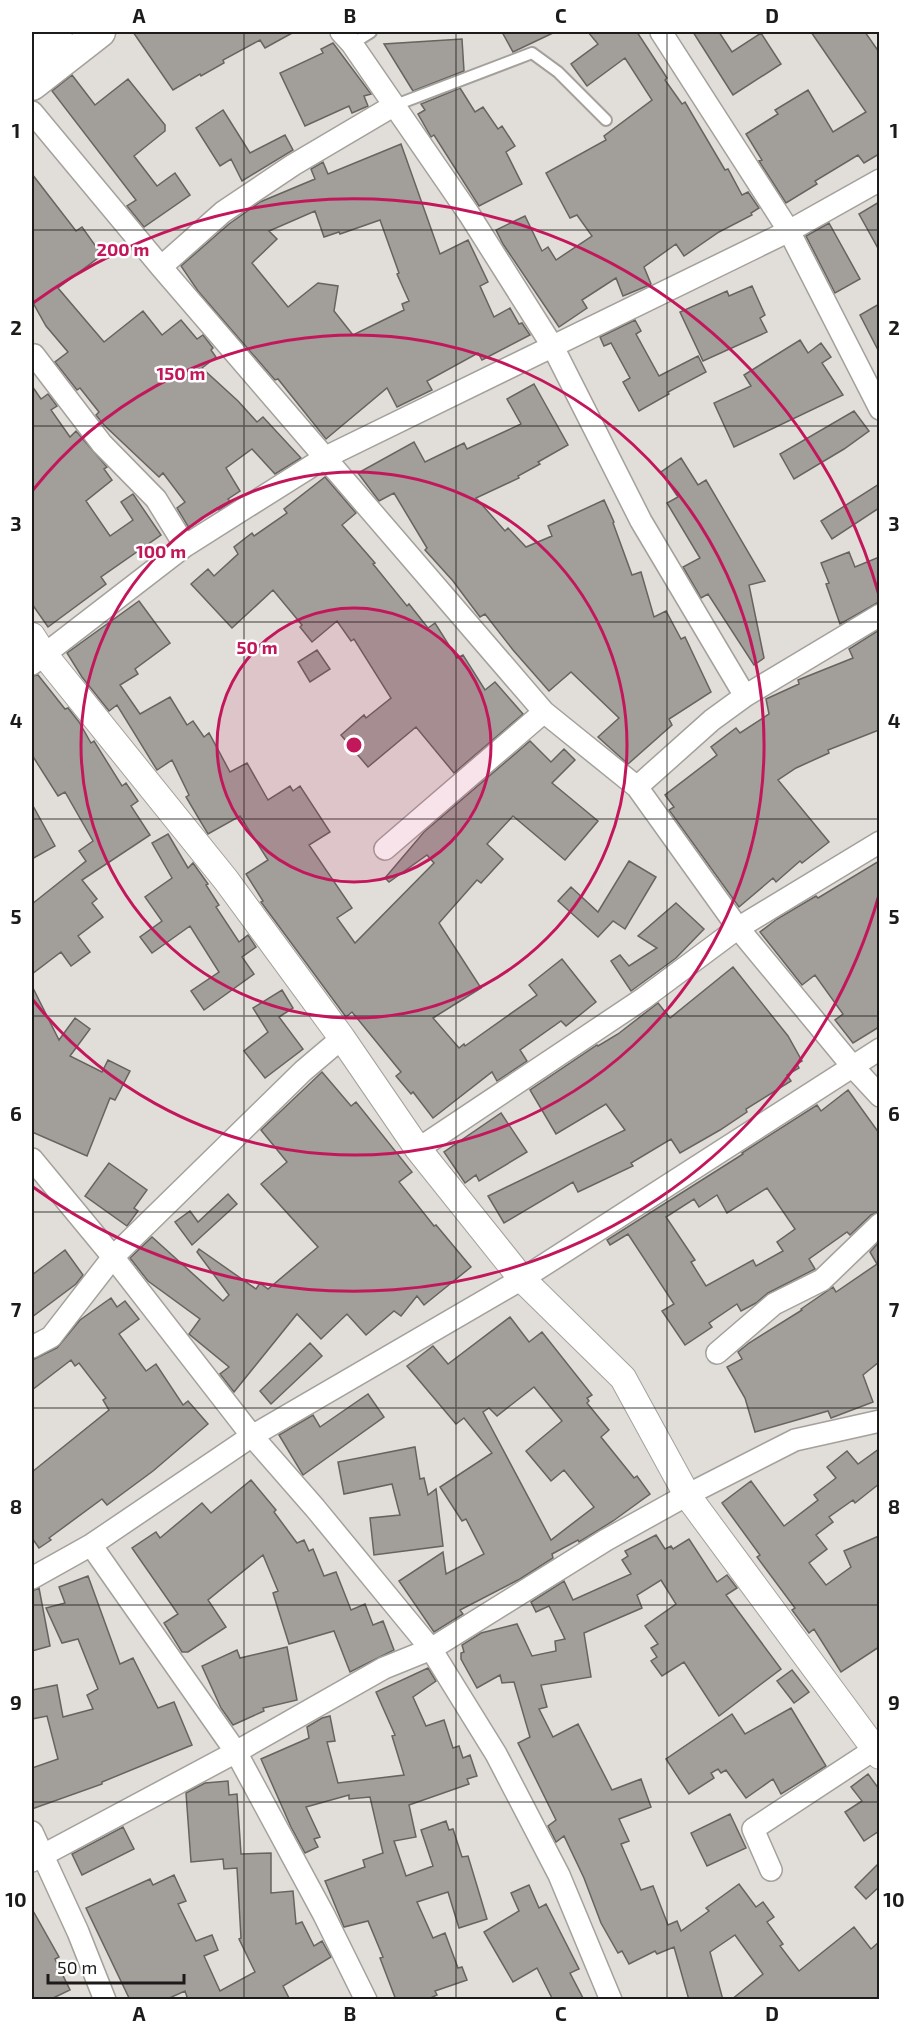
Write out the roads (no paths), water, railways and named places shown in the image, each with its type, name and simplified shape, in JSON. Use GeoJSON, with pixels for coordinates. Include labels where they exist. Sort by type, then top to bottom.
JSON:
{"type":"FeatureCollection","features":[{"type":"Feature","properties":{"kind":"main road"},"geometry":{"type":"LineString","coordinates":[[32,54],[57,32]]}},
{"type":"Feature","properties":{"kind":"main road"},"geometry":{"type":"LineString","coordinates":[[32,85],[100,32]]}},
{"type":"Feature","properties":{"kind":"street"},"geometry":{"type":"LineString","coordinates":[[661,32],[789,231],[879,409]]}},
{"type":"Feature","properties":{"kind":"street"},"geometry":{"type":"LineString","coordinates":[[346,38],[469,214],[553,348],[641,521],[745,696]]}},
{"type":"Feature","properties":{"kind":"street"},"geometry":{"type":"LineString","coordinates":[[161,267],[223,212],[293,165],[393,106]]}},
{"type":"Feature","properties":{"kind":"street"},"geometry":{"type":"LineString","coordinates":[[32,112],[161,267],[544,712],[637,788],[738,928],[879,1096]]}},
{"type":"Feature","properties":{"kind":"street"},"geometry":{"type":"LineString","coordinates":[[771,1870],[753,1829],[877,1752],[687,1495],[623,1378],[522,1279],[418,1149],[342,1038],[226,880],[35,651],[185,546],[326,457],[789,231],[879,180]]}},
{"type":"Feature","properties":{"kind":"street"},"geometry":{"type":"LineString","coordinates":[[34,355],[102,444],[156,499],[185,546]]}},
{"type":"Feature","properties":{"kind":"street"},"geometry":{"type":"LineString","coordinates":[[637,788],[712,720],[745,696],[879,615]]}},
{"type":"Feature","properties":{"kind":"street"},"geometry":{"type":"LineString","coordinates":[[385,849],[544,712]]}},
{"type":"Feature","properties":{"kind":"street"},"geometry":{"type":"LineString","coordinates":[[418,1149],[644,998],[738,928],[879,842]]}},
{"type":"Feature","properties":{"kind":"street"},"geometry":{"type":"LineString","coordinates":[[32,1347],[51,1336],[112,1257],[303,1071],[342,1038]]}},
{"type":"Feature","properties":{"kind":"street"},"geometry":{"type":"LineString","coordinates":[[32,1578],[91,1545],[252,1436],[522,1279],[879,1049]]}},
{"type":"Feature","properties":{"kind":"street"},"geometry":{"type":"LineString","coordinates":[[32,1159],[252,1436],[315,1508],[431,1649],[496,1754],[559,1875],[611,2000]]}},
{"type":"Feature","properties":{"kind":"street"},"geometry":{"type":"LineString","coordinates":[[717,1353],[774,1304],[822,1280],[879,1224]]}},
{"type":"Feature","properties":{"kind":"street"},"geometry":{"type":"LineString","coordinates":[[37,1857],[236,1752],[384,1668],[431,1649],[606,1540],[687,1495],[795,1440],[879,1421]]}},
{"type":"Feature","properties":{"kind":"street"},"geometry":{"type":"LineString","coordinates":[[91,1545],[236,1752],[324,1915],[366,2000]]}},
{"type":"Feature","properties":{"kind":"street"},"geometry":{"type":"LineString","coordinates":[[32,1832],[37,1857],[78,1932],[105,2000]]}},
{"type":"Feature","properties":{"kind":"lane"},"geometry":{"type":"LineString","coordinates":[[346,38],[371,32]]}},
{"type":"Feature","properties":{"kind":"lane"},"geometry":{"type":"LineString","coordinates":[[393,106],[532,53],[558,72],[606,120]]}}]}
